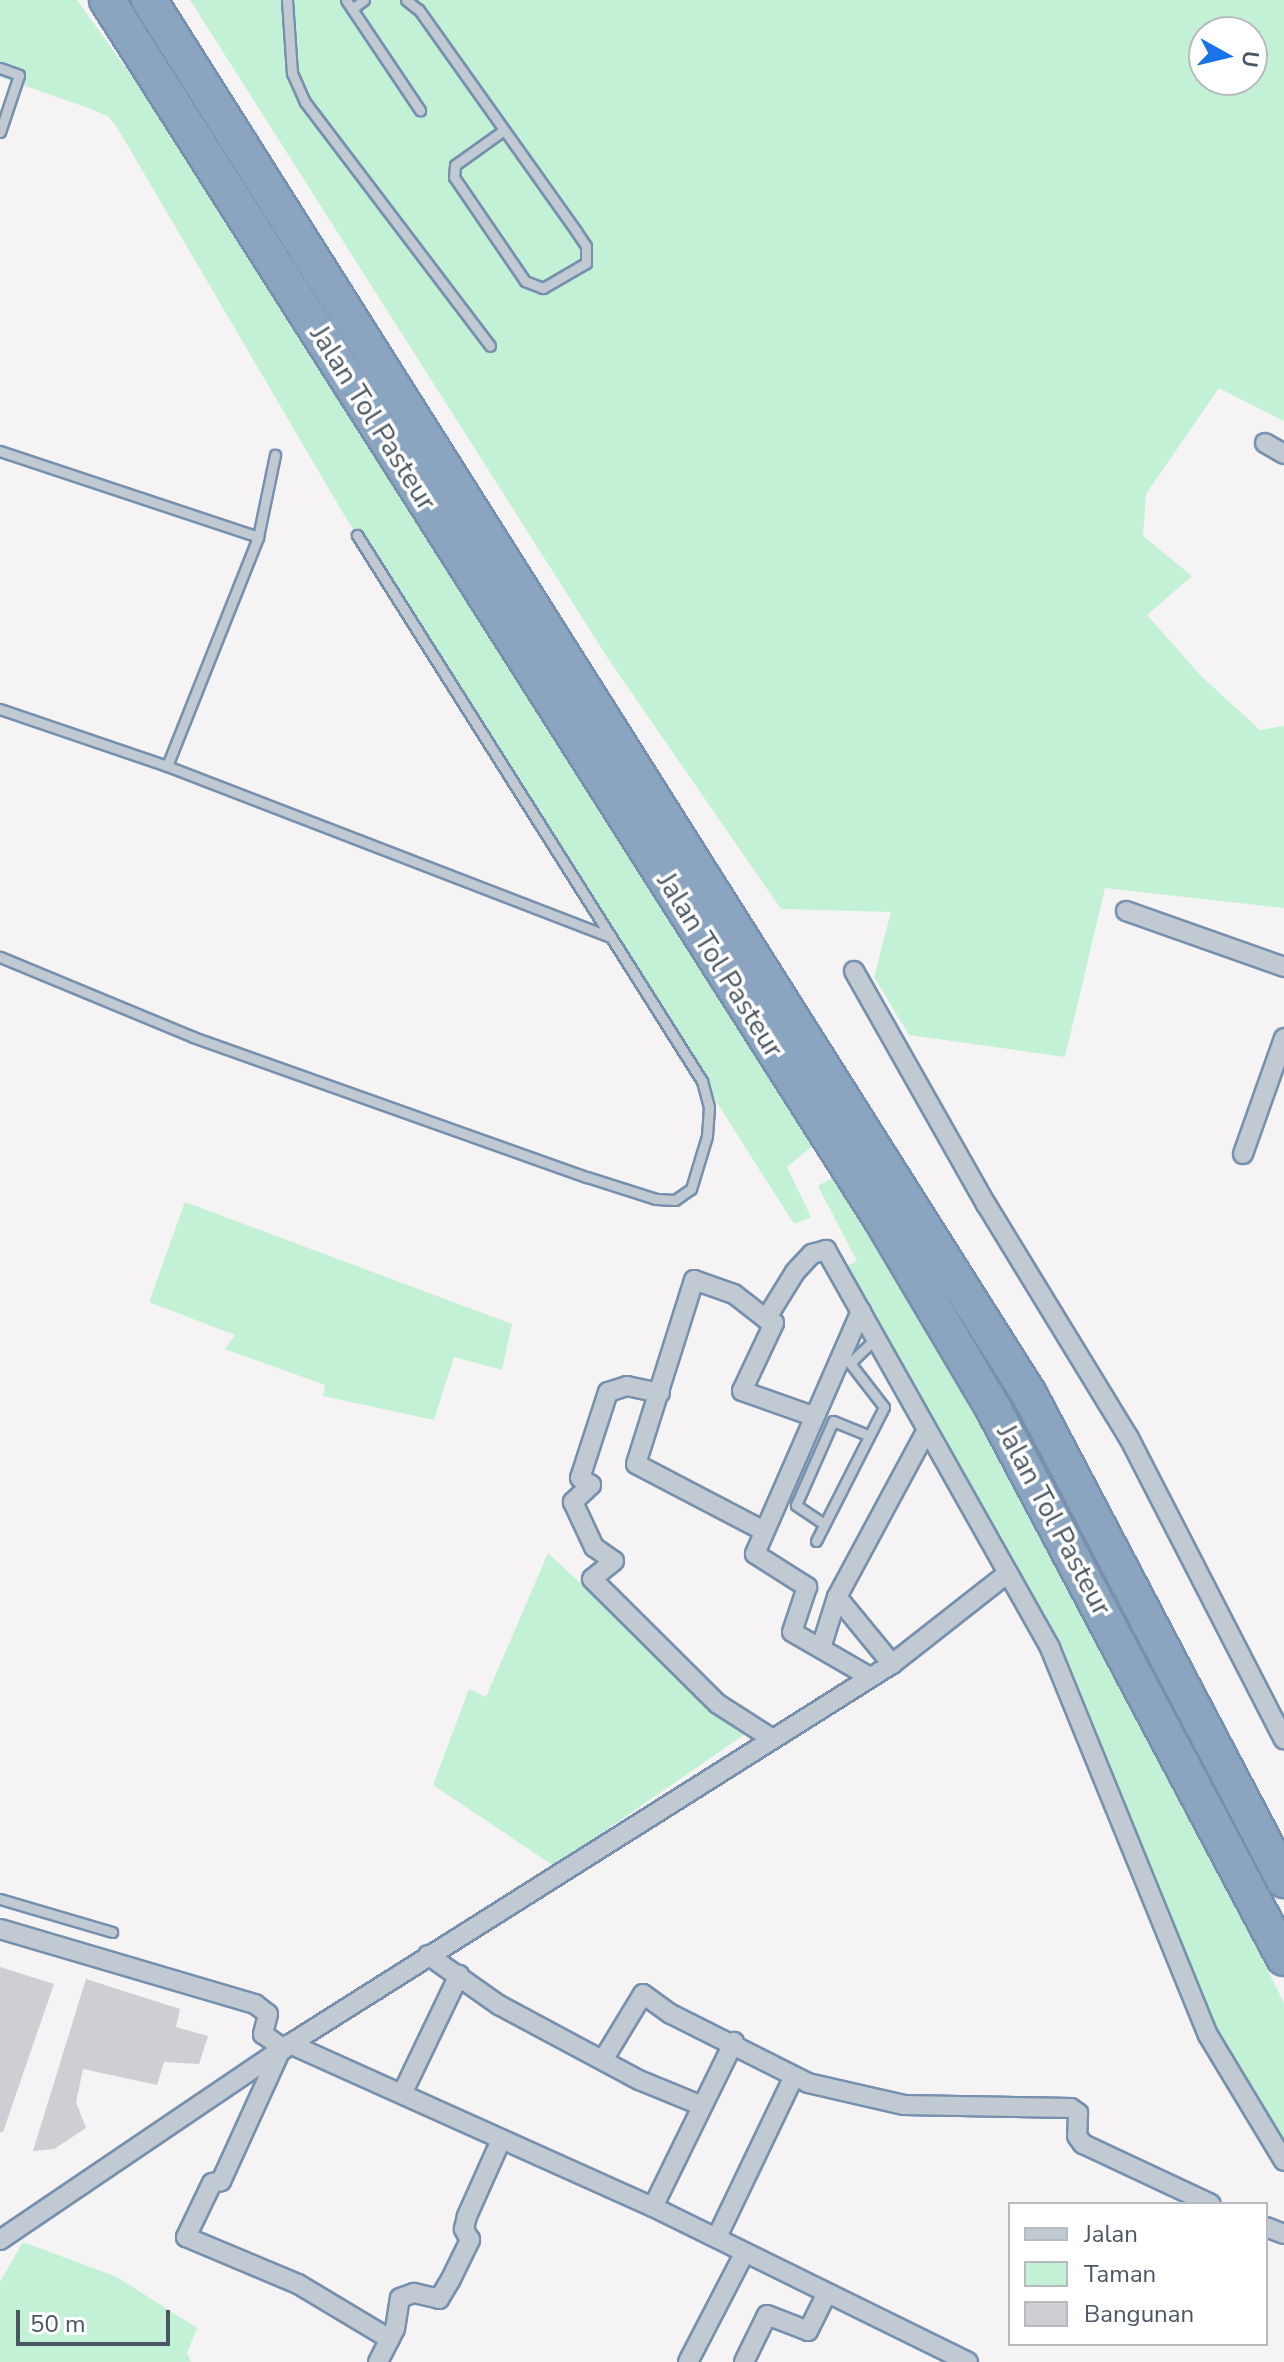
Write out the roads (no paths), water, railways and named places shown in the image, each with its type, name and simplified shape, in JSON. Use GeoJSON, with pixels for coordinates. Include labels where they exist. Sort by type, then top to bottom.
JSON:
{"type":"FeatureCollection","features":[{"type":"Feature","properties":{"kind":"highway","name":"Jalan Tol Pasteur"},"geometry":{"type":"LineString","coordinates":[[107,0],[880,1217],[1002,1424],[1284,1958]]}},
{"type":"Feature","properties":{"kind":"highway","name":"Jalan Tol Pasteur"},"geometry":{"type":"LineString","coordinates":[[149,0],[1029,1394],[1284,1880]]}},
{"type":"Feature","properties":{"kind":"street"},"geometry":{"type":"LineString","coordinates":[[1265,443],[1284,454]]}},
{"type":"Feature","properties":{"kind":"street"},"geometry":{"type":"LineString","coordinates":[[1126,911],[1284,967]]}},
{"type":"Feature","properties":{"kind":"street"},"geometry":{"type":"LineString","coordinates":[[854,971],[986,1204],[1129,1438],[1284,1739]]}},
{"type":"Feature","properties":{"kind":"street"},"geometry":{"type":"LineString","coordinates":[[1243,1154],[1284,1038]]}},
{"type":"Feature","properties":{"kind":"street"},"geometry":{"type":"LineString","coordinates":[[766,1319],[795,1272],[812,1254],[826,1250],[1050,1648],[1208,2035],[1284,2161]]}},
{"type":"Feature","properties":{"kind":"street"},"geometry":{"type":"LineString","coordinates":[[764,1531],[636,1464],[694,1280],[734,1294],[774,1323],[742,1391],[813,1416]]}},
{"type":"Feature","properties":{"kind":"street"},"geometry":{"type":"LineString","coordinates":[[861,1311],[813,1416],[756,1557],[807,1587],[792,1632],[870,1677]]}},
{"type":"Feature","properties":{"kind":"street"},"geometry":{"type":"LineString","coordinates":[[660,1393],[627,1386],[608,1392],[580,1478],[591,1485],[573,1502],[594,1547],[614,1561],[592,1579],[695,1685],[771,1738]]}},
{"type":"Feature","properties":{"kind":"street"},"geometry":{"type":"LineString","coordinates":[[821,1648],[837,1597],[926,1432]]}},
{"type":"Feature","properties":{"kind":"street"},"geometry":{"type":"LineString","coordinates":[[0,2240],[428,1955],[892,1664],[1008,1573]]}},
{"type":"Feature","properties":{"kind":"street"},"geometry":{"type":"LineString","coordinates":[[837,1597],[892,1664]]}},
{"type":"Feature","properties":{"kind":"street"},"geometry":{"type":"LineString","coordinates":[[0,1929],[255,2004],[268,2014],[263,2034],[284,2049],[403,2092],[501,2140],[717,2237],[940,2357],[968,2362]]}},
{"type":"Feature","properties":{"kind":"street"},"geometry":{"type":"LineString","coordinates":[[428,1955],[499,2005],[603,2060],[700,2105]]}},
{"type":"Feature","properties":{"kind":"street"},"geometry":{"type":"LineString","coordinates":[[403,2092],[459,1975]]}},
{"type":"Feature","properties":{"kind":"street"},"geometry":{"type":"LineString","coordinates":[[603,2060],[643,1994],[671,2014],[734,2042],[794,2076],[904,2105],[1071,2108],[1078,2113],[1077,2136],[1083,2144],[1176,2197],[1201,2202]]}},
{"type":"Feature","properties":{"kind":"street"},"geometry":{"type":"LineString","coordinates":[[653,2207],[700,2105],[734,2042]]}},
{"type":"Feature","properties":{"kind":"street"},"geometry":{"type":"LineString","coordinates":[[284,2049],[221,2181],[212,2183],[186,2237],[298,2284],[390,2339]]}},
{"type":"Feature","properties":{"kind":"street"},"geometry":{"type":"LineString","coordinates":[[717,2237],[794,2076]]}},
{"type":"Feature","properties":{"kind":"street"},"geometry":{"type":"LineString","coordinates":[[378,2362],[390,2339],[403,2295],[439,2299],[450,2281],[470,2240],[464,2229],[467,2216],[501,2140]]}},
{"type":"Feature","properties":{"kind":"street"},"geometry":{"type":"LineString","coordinates":[[688,2362],[744,2254]]}},
{"type":"Feature","properties":{"kind":"street"},"geometry":{"type":"LineString","coordinates":[[744,2362],[767,2315],[808,2331],[826,2295]]}},
{"type":"Feature","properties":{"kind":"lane"},"geometry":{"type":"LineString","coordinates":[[287,0],[292,73],[305,102],[490,346]]}},
{"type":"Feature","properties":{"kind":"lane"},"geometry":{"type":"LineString","coordinates":[[364,0],[349,4],[420,110]]}},
{"type":"Feature","properties":{"kind":"lane"},"geometry":{"type":"LineString","coordinates":[[406,0],[419,10],[504,130],[586,246],[586,263],[543,288],[525,281],[454,177],[455,165],[504,130]]}},
{"type":"Feature","properties":{"kind":"lane"},"geometry":{"type":"LineString","coordinates":[[0,68],[19,75],[0,132]]}},
{"type":"Feature","properties":{"kind":"lane"},"geometry":{"type":"LineString","coordinates":[[0,451],[258,537]]}},
{"type":"Feature","properties":{"kind":"lane"},"geometry":{"type":"LineString","coordinates":[[167,766],[258,537],[275,455]]}},
{"type":"Feature","properties":{"kind":"lane"},"geometry":{"type":"LineString","coordinates":[[0,957],[193,1037],[587,1177],[675,1200],[691,1189],[697,1176],[709,1107],[702,1081],[357,535]]}},
{"type":"Feature","properties":{"kind":"lane"},"geometry":{"type":"LineString","coordinates":[[0,709],[167,766],[610,937]]}},
{"type":"Feature","properties":{"kind":"lane"},"geometry":{"type":"LineString","coordinates":[[816,1541],[885,1403],[850,1363],[875,1339]]}},
{"type":"Feature","properties":{"kind":"lane"},"geometry":{"type":"LineString","coordinates":[[824,1524],[796,1505],[833,1421],[868,1435]]}},
{"type":"Feature","properties":{"kind":"lane"},"geometry":{"type":"LineString","coordinates":[[0,1899],[112,1932]]}}]}
